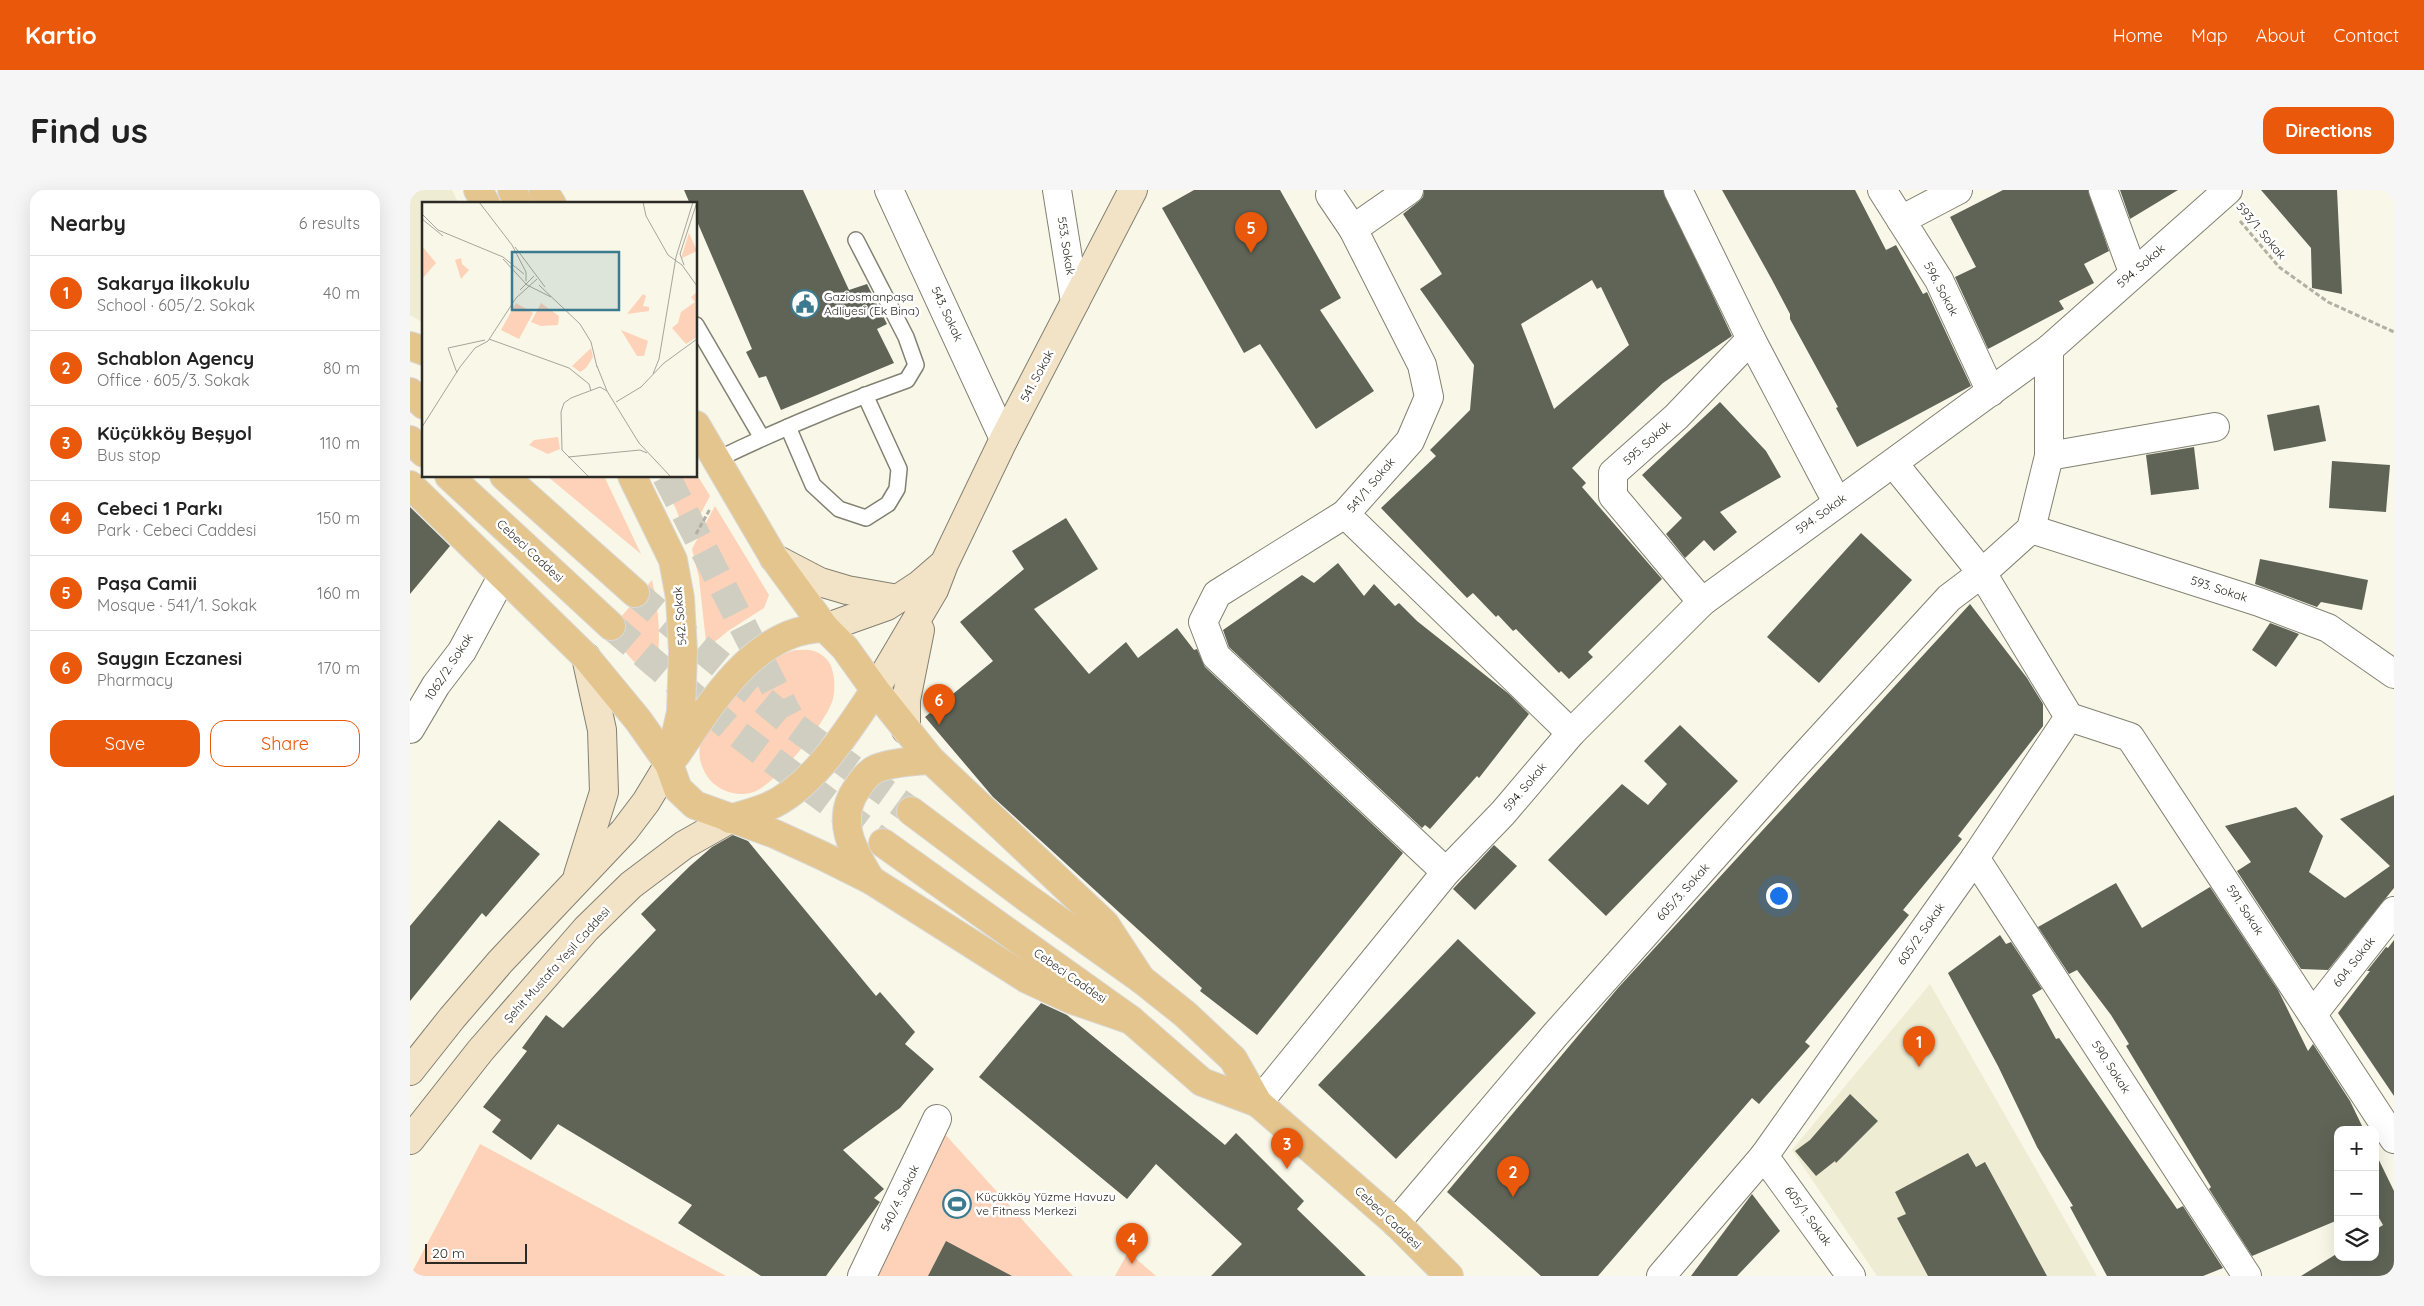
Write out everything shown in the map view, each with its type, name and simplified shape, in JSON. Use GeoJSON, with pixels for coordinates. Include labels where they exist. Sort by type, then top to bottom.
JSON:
{"type":"FeatureCollection","features":[{"type":"Feature","properties":{"kind":"main road"},"geometry":{"type":"LineString","coordinates":[[478,190],[485,202]]}},
{"type":"Feature","properties":{"kind":"main road"},"geometry":{"type":"LineString","coordinates":[[512,190],[518,202]]}},
{"type":"Feature","properties":{"kind":"main road"},"geometry":{"type":"LineString","coordinates":[[543,190],[551,202]]}},
{"type":"Feature","properties":{"kind":"main road","name":"541. Sokak"},"geometry":{"type":"LineString","coordinates":[[926,606],[1004,439],[1133,190]]}},
{"type":"Feature","properties":{"kind":"main road"},"geometry":{"type":"LineString","coordinates":[[410,392],[422,403]]}},
{"type":"Feature","properties":{"kind":"main road"},"geometry":{"type":"LineString","coordinates":[[698,428],[774,558],[825,628],[845,648],[906,730],[931,760],[1104,924],[1141,979]]}},
{"type":"Feature","properties":{"kind":"main road"},"geometry":{"type":"LineString","coordinates":[[410,440],[422,451]]}},
{"type":"Feature","properties":{"kind":"main road","name":"Cebeci Caddesi"},"geometry":{"type":"LineString","coordinates":[[451,478],[611,626]]}},
{"type":"Feature","properties":{"kind":"main road"},"geometry":{"type":"LineString","coordinates":[[506,478],[635,593]]}},
{"type":"Feature","properties":{"kind":"main road","name":"542. Sokak"},"geometry":{"type":"LineString","coordinates":[[633,478],[673,560],[680,598],[683,651],[681,712],[669,764]]}},
{"type":"Feature","properties":{"kind":"main road"},"geometry":{"type":"LineString","coordinates":[[410,485],[586,657],[638,720],[669,764],[678,788],[695,805],[775,834],[871,880],[1027,979],[1070,998],[1131,1020]]}},
{"type":"Feature","properties":{"kind":"main road"},"geometry":{"type":"LineString","coordinates":[[774,558],[820,582],[855,592],[898,600]]}},
{"type":"Feature","properties":{"kind":"main road"},"geometry":{"type":"LineString","coordinates":[[410,1072],[452,1018],[500,962],[624,831],[646,802],[669,764],[719,696],[756,656],[775,641],[793,633],[812,628],[825,628],[887,606],[920,585],[944,564]]}},
{"type":"Feature","properties":{"kind":"main road"},"geometry":{"type":"LineString","coordinates":[[730,818],[768,807],[794,790],[819,766],[837,745],[875,690],[926,606]]}},
{"type":"Feature","properties":{"kind":"main road"},"geometry":{"type":"LineString","coordinates":[[906,730],[906,700],[913,659],[926,606]]}},
{"type":"Feature","properties":{"kind":"main road"},"geometry":{"type":"LineString","coordinates":[[574,886],[604,792],[602,730],[586,657]]}},
{"type":"Feature","properties":{"kind":"main road"},"geometry":{"type":"LineString","coordinates":[[871,880],[853,851],[848,836],[847,815],[853,794],[867,774],[880,767],[931,760]]}},
{"type":"Feature","properties":{"kind":"main road","name":"Cebeci Caddesi"},"geometry":{"type":"LineString","coordinates":[[911,811],[1027,898],[1141,979],[1185,1014],[1233,1059],[1258,1103],[1396,1223],[1449,1276]]}},
{"type":"Feature","properties":{"kind":"main road","name":"Şehit Mustafa Yeşil Caddesi"},"geometry":{"type":"LineString","coordinates":[[410,1140],[480,1051],[586,930],[631,885],[684,845],[730,818]]}},
{"type":"Feature","properties":{"kind":"main road","name":"Cebeci Caddesi"},"geometry":{"type":"LineString","coordinates":[[883,843],[1131,1020],[1202,1082],[1258,1103]]}},
{"type":"Feature","properties":{"kind":"street","name":"543. Sokak"},"geometry":{"type":"LineString","coordinates":[[889,190],[1004,439]]}},
{"type":"Feature","properties":{"kind":"street","name":"553. Sokak"},"geometry":{"type":"LineString","coordinates":[[1057,190],[1075,302]]}},
{"type":"Feature","properties":{"kind":"street"},"geometry":{"type":"LineString","coordinates":[[1352,229],[1409,190]]}},
{"type":"Feature","properties":{"kind":"street"},"geometry":{"type":"LineString","coordinates":[[1678,190],[1751,338],[1837,502]]}},
{"type":"Feature","properties":{"kind":"street","name":"596. Sokak"},"geometry":{"type":"LineString","coordinates":[[1882,190],[1938,280],[1991,392]]}},
{"type":"Feature","properties":{"kind":"street"},"geometry":{"type":"LineString","coordinates":[[1901,220],[1958,190]]}},
{"type":"Feature","properties":{"kind":"street"},"geometry":{"type":"LineString","coordinates":[[2103,190],[2133,272]]}},
{"type":"Feature","properties":{"kind":"street","name":"594. Sokak"},"geometry":{"type":"LineString","coordinates":[[1258,1103],[1446,872],[1503,814],[1571,733],[1702,602],[1837,502],[1894,464],[2049,349],[2133,272],[2225,194]]}},
{"type":"Feature","properties":{"kind":"street","name":"541/1. Sokak"},"geometry":{"type":"LineString","coordinates":[[1330,195],[1352,229],[1422,364],[1429,397],[1410,441],[1345,514],[1571,733]]}},
{"type":"Feature","properties":{"kind":"street","name":"595. Sokak"},"geometry":{"type":"LineString","coordinates":[[1702,602],[1612,496],[1612,473],[1676,417],[1751,338]]}},
{"type":"Feature","properties":{"kind":"street"},"geometry":{"type":"LineString","coordinates":[[2031,529],[2049,456],[2049,349]]}},
{"type":"Feature","properties":{"kind":"street"},"geometry":{"type":"LineString","coordinates":[[2049,456],[2215,427]]}},
{"type":"Feature","properties":{"kind":"street"},"geometry":{"type":"LineString","coordinates":[[1894,464],[1982,573],[2069,717]]}},
{"type":"Feature","properties":{"kind":"street"},"geometry":{"type":"LineString","coordinates":[[1345,514],[1217,594],[1203,622],[1216,656],[1446,872]]}},
{"type":"Feature","properties":{"kind":"street","name":"605/3. Sokak"},"geometry":{"type":"LineString","coordinates":[[1396,1223],[1555,1035],[1793,768],[1949,598],[1982,573],[2031,529]]}},
{"type":"Feature","properties":{"kind":"street","name":"593. Sokak"},"geometry":{"type":"LineString","coordinates":[[2031,529],[2258,602],[2328,628],[2394,674]]}},
{"type":"Feature","properties":{"kind":"street","name":"1062/2. Sokak"},"geometry":{"type":"LineString","coordinates":[[410,729],[436,685],[462,651],[502,577]]}},
{"type":"Feature","properties":{"kind":"street","name":"605/2. Sokak"},"geometry":{"type":"LineString","coordinates":[[1661,1276],[1764,1156],[1975,858],[2069,717]]}},
{"type":"Feature","properties":{"kind":"street","name":"591. Sokak"},"geometry":{"type":"LineString","coordinates":[[2069,717],[2130,737],[2394,1139]]}},
{"type":"Feature","properties":{"kind":"street","name":"590. Sokak"},"geometry":{"type":"LineString","coordinates":[[1975,858],[2247,1276]]}},
{"type":"Feature","properties":{"kind":"street","name":"604. Sokak"},"geometry":{"type":"LineString","coordinates":[[2313,1014],[2394,911]]}},
{"type":"Feature","properties":{"kind":"street","name":"540/4. Sokak"},"geometry":{"type":"LineString","coordinates":[[862,1276],[938,1119]]}},
{"type":"Feature","properties":{"kind":"street","name":"605/1. Sokak"},"geometry":{"type":"LineString","coordinates":[[1764,1156],[1851,1276]]}},
{"type":"Feature","properties":{"kind":"lane"},"geometry":{"type":"LineString","coordinates":[[716,460],[788,427],[865,395],[908,380],[916,365],[906,337],[856,240]]}},
{"type":"Feature","properties":{"kind":"lane"},"geometry":{"type":"LineString","coordinates":[[698,328],[762,438]]}},
{"type":"Feature","properties":{"kind":"lane"},"geometry":{"type":"LineString","coordinates":[[788,427],[813,485],[839,510],[866,518],[888,504],[897,489],[899,469],[865,395]]}},
{"type":"Feature","properties":{"kind":"path","name":"593/1. Sokak"},"geometry":{"type":"LineString","coordinates":[[2225,194],[2279,267],[2328,302],[2394,332]]}},
{"type":"Feature","properties":{"kind":"path"},"geometry":{"type":"LineString","coordinates":[[673,560],[689,546],[713,504]]}},
{"type":"Feature","properties":{"kind":"shaded area"},"geometry":{"type":"Polygon","coordinates":[[[410,190],[452,190],[458,202],[422,202],[422,322],[410,315],[410,190]]]}},
{"type":"Feature","properties":{"kind":"shaded area"},"geometry":{"type":"Polygon","coordinates":[[[698,476],[710,496],[687,539],[676,509],[660,478],[698,478],[698,476]]]}},
{"type":"Feature","properties":{"kind":"shaded area"},"geometry":{"type":"Polygon","coordinates":[[[549,478],[605,478],[641,554],[549,478]]]}},
{"type":"Feature","properties":{"kind":"shaded area"},"geometry":{"type":"Polygon","coordinates":[[[715,506],[769,595],[764,608],[728,631],[711,645],[706,642],[699,578],[692,549],[715,506]]]}},
{"type":"Feature","properties":{"kind":"shaded area"},"geometry":{"type":"Polygon","coordinates":[[[652,580],[658,615],[659,639],[655,674],[646,675],[619,645],[606,635],[652,580]]]}},
{"type":"Feature","properties":{"kind":"shaded area"},"geometry":{"type":"Polygon","coordinates":[[[795,650],[817,652],[830,663],[834,688],[833,699],[829,709],[801,749],[767,784],[752,793],[745,794],[723,790],[711,782],[702,765],[700,744],[704,733],[755,673],[780,656],[795,650]]]}},
{"type":"Feature","properties":{"kind":"shaded area"},"geometry":{"type":"Polygon","coordinates":[[[1930,984],[2097,1276],[1877,1276],[1792,1150],[1930,984]]]}},
{"type":"Feature","properties":{"kind":"shaded area","name":"Küçükköy Yüzme Havuzu ve Fitness Merkezi"},"geometry":{"type":"Polygon","coordinates":[[[943,1132],[1073,1276],[870,1276],[943,1132]]]}},
{"type":"Feature","properties":{"kind":"shaded area"},"geometry":{"type":"Polygon","coordinates":[[[480,1144],[726,1276],[410,1276],[480,1144]]]}},
{"type":"Feature","properties":{"kind":"shaded area"},"geometry":{"type":"Polygon","coordinates":[[[1128,1252],[1156,1276],[1115,1276],[1128,1252]]]}},
{"type":"Feature","properties":{"kind":"building","name":"Gaziosmanpaşa Adliyesi (Ek Bina)"},"geometry":{"type":"Polygon","coordinates":[[[684,190],[803,190],[849,290],[867,284],[887,324],[877,329],[894,363],[781,410],[766,376],[759,378],[746,352],[752,349],[698,224],[698,202],[689,202],[684,190]]]}},
{"type":"Feature","properties":{"kind":"building"},"geometry":{"type":"Polygon","coordinates":[[[1194,190],[1280,190],[1341,298],[1320,310],[1374,391],[1316,429],[1260,344],[1244,353],[1162,208],[1194,190]]]}},
{"type":"Feature","properties":{"kind":"building"},"geometry":{"type":"Polygon","coordinates":[[[1424,190],[1663,190],[1732,336],[1663,383],[1572,468],[1586,483],[1582,487],[1662,579],[1588,652],[1593,657],[1569,679],[1561,671],[1559,673],[1516,629],[1513,631],[1498,615],[1496,617],[1473,593],[1467,598],[1381,508],[1436,456],[1430,450],[1470,410],[1474,365],[1420,289],[1442,274],[1403,214],[1423,197],[1424,190]],[[1592,280],[1521,324],[1554,409],[1629,345],[1601,287],[1597,289],[1592,280]]]}},
{"type":"Feature","properties":{"kind":"building"},"geometry":{"type":"Polygon","coordinates":[[[1722,190],[1855,190],[1886,250],[1896,245],[1923,294],[1927,292],[1971,386],[1857,447],[1836,408],[1838,407],[1790,319],[1790,314],[1722,190]]]}},
{"type":"Feature","properties":{"kind":"building"},"geometry":{"type":"Polygon","coordinates":[[[2003,190],[2088,190],[2109,251],[2084,264],[2094,283],[2059,301],[2064,309],[1988,349],[1955,277],[1976,267],[1950,217],[2003,190]]]}},
{"type":"Feature","properties":{"kind":"building"},"geometry":{"type":"Polygon","coordinates":[[[2120,190],[2178,190],[2130,219],[2120,190]]]}},
{"type":"Feature","properties":{"kind":"building"},"geometry":{"type":"Polygon","coordinates":[[[2261,190],[2337,190],[2342,294],[2312,288],[2311,248],[2261,190]]]}},
{"type":"Feature","properties":{"kind":"building"},"geometry":{"type":"Polygon","coordinates":[[[1720,402],[1766,451],[1781,477],[1720,512],[1737,532],[1714,551],[1704,540],[1685,558],[1666,534],[1682,518],[1642,475],[1720,402]]]}},
{"type":"Feature","properties":{"kind":"building"},"geometry":{"type":"Polygon","coordinates":[[[2319,405],[2326,441],[2274,451],[2267,415],[2319,405]]]}},
{"type":"Feature","properties":{"kind":"building"},"geometry":{"type":"Polygon","coordinates":[[[2194,447],[2199,489],[2151,495],[2146,455],[2194,447]]]}},
{"type":"Feature","properties":{"kind":"building"},"geometry":{"type":"Polygon","coordinates":[[[2332,461],[2390,465],[2386,512],[2329,508],[2332,461]]]}},
{"type":"Feature","properties":{"kind":"building"},"geometry":{"type":"Polygon","coordinates":[[[410,507],[450,546],[410,594],[410,507]]]}},
{"type":"Feature","properties":{"kind":"building"},"geometry":{"type":"Polygon","coordinates":[[[1066,518],[1098,569],[1034,609],[1089,674],[1126,642],[1138,658],[1177,628],[1194,650],[1197,649],[1205,667],[1403,853],[1257,1035],[1200,991],[1202,988],[993,797],[925,717],[993,661],[960,622],[1024,569],[1012,551],[1066,518]]]}},
{"type":"Feature","properties":{"kind":"building"},"geometry":{"type":"Polygon","coordinates":[[[1861,533],[1912,580],[1819,683],[1767,637],[1861,533]]]}},
{"type":"Feature","properties":{"kind":"building"},"geometry":{"type":"Polygon","coordinates":[[[2260,559],[2368,580],[2362,610],[2321,602],[2317,607],[2255,584],[2260,559]]]}},
{"type":"Feature","properties":{"kind":"building"},"geometry":{"type":"Polygon","coordinates":[[[1338,563],[1364,596],[1374,584],[1395,606],[1399,603],[1417,621],[1509,694],[1529,714],[1479,778],[1477,776],[1430,829],[1425,825],[1422,828],[1229,647],[1223,630],[1302,575],[1314,583],[1338,563]]]}},
{"type":"Feature","properties":{"kind":"building"},"geometry":{"type":"Polygon","coordinates":[[[1970,604],[2027,678],[2043,704],[2043,726],[1958,836],[1962,839],[1903,910],[1909,915],[1805,1042],[1810,1046],[1759,1104],[1752,1098],[1598,1276],[1541,1276],[1447,1192],[1618,988],[1970,604]]]}},
{"type":"Feature","properties":{"kind":"building"},"geometry":{"type":"Polygon","coordinates":[[[2270,623],[2299,634],[2276,667],[2252,650],[2270,623]]]}},
{"type":"Feature","properties":{"kind":"building"},"geometry":{"type":"Polygon","coordinates":[[[1680,725],[1738,781],[1606,916],[1548,860],[1622,784],[1648,805],[1667,784],[1644,761],[1680,725]]]}},
{"type":"Feature","properties":{"kind":"building"},"geometry":{"type":"Polygon","coordinates":[[[2394,795],[2394,888],[2328,970],[2301,969],[2237,871],[2251,862],[2225,826],[2296,807],[2323,836],[2309,872],[2345,898],[2390,866],[2340,819],[2394,795]]]}},
{"type":"Feature","properties":{"kind":"building"},"geometry":{"type":"Polygon","coordinates":[[[499,820],[540,854],[486,917],[482,913],[410,1001],[410,926],[499,820]]]}},
{"type":"Feature","properties":{"kind":"building"},"geometry":{"type":"Polygon","coordinates":[[[733,835],[748,841],[876,996],[880,992],[915,1032],[905,1044],[934,1069],[900,1108],[843,1150],[884,1189],[874,1198],[880,1202],[826,1276],[761,1276],[678,1223],[692,1205],[558,1124],[531,1160],[492,1132],[501,1120],[483,1107],[527,1051],[522,1048],[546,1015],[563,1028],[656,930],[641,914],[712,847],[733,835]]]}},
{"type":"Feature","properties":{"kind":"building"},"geometry":{"type":"Polygon","coordinates":[[[1494,845],[1517,866],[1475,910],[1453,889],[1494,845]]]}},
{"type":"Feature","properties":{"kind":"building"},"geometry":{"type":"Polygon","coordinates":[[[2116,883],[2142,928],[2210,887],[2278,990],[2308,1051],[2313,1044],[2350,1101],[2362,1126],[2334,1126],[2334,1222],[2252,1256],[2209,1189],[2211,1187],[2126,1046],[2129,1044],[2111,1015],[2077,970],[2069,974],[2038,927],[2116,883]]]}},
{"type":"Feature","properties":{"kind":"building"},"geometry":{"type":"Polygon","coordinates":[[[2000,935],[2006,944],[2011,942],[2042,989],[2032,995],[2056,1039],[2059,1038],[2177,1209],[2183,1206],[2223,1268],[2203,1276],[2107,1276],[2070,1207],[2073,1206],[2037,1147],[1998,1066],[1948,973],[2000,935]]]}},
{"type":"Feature","properties":{"kind":"building"},"geometry":{"type":"Polygon","coordinates":[[[1458,939],[1536,1013],[1396,1159],[1318,1085],[1458,939]]]}},
{"type":"Feature","properties":{"kind":"building"},"geometry":{"type":"Polygon","coordinates":[[[2394,940],[2394,1096],[2338,1013],[2370,971],[2367,971],[2394,940]]]}},
{"type":"Feature","properties":{"kind":"building"},"geometry":{"type":"Polygon","coordinates":[[[1041,1003],[1067,1015],[1225,1145],[1236,1133],[1304,1201],[1297,1209],[1366,1276],[1211,1276],[1242,1244],[1156,1164],[1127,1199],[979,1077],[1041,1003]]]}},
{"type":"Feature","properties":{"kind":"building"},"geometry":{"type":"Polygon","coordinates":[[[1850,1094],[1878,1121],[1836,1163],[1835,1161],[1816,1176],[1795,1151],[1810,1140],[1850,1094]]]}},
{"type":"Feature","properties":{"kind":"building"},"geometry":{"type":"Polygon","coordinates":[[[1968,1153],[1976,1167],[1985,1162],[2047,1276],[1928,1276],[1897,1218],[1906,1214],[1895,1192],[1968,1153]]]}},
{"type":"Feature","properties":{"kind":"building"},"geometry":{"type":"Polygon","coordinates":[[[2379,1160],[2394,1191],[2394,1276],[2301,1276],[2334,1255],[2334,1261],[2379,1261],[2379,1228],[2383,1225],[2379,1218],[2379,1160]]]}},
{"type":"Feature","properties":{"kind":"building"},"geometry":{"type":"Polygon","coordinates":[[[1752,1194],[1780,1231],[1737,1276],[1691,1276],[1752,1194]]]}},
{"type":"Feature","properties":{"kind":"building"},"geometry":{"type":"Polygon","coordinates":[[[946,1241],[1012,1276],[928,1276],[946,1241]]]}},
{"type":"Feature","properties":{"kind":"tunnel"},"geometry":{"type":"LineString","coordinates":[[667,478],[789,716]]}},
{"type":"Feature","properties":{"kind":"tunnel"},"geometry":{"type":"LineString","coordinates":[[635,593],[794,726],[911,811]]}},
{"type":"Feature","properties":{"kind":"tunnel"},"geometry":{"type":"LineString","coordinates":[[611,626],[735,732],[883,843]]}},
{"type":"Feature","properties":{"kind":"place","name":"Paşa Camii"},"geometry":{"type":"Point","coordinates":[1251,253]}},
{"type":"Feature","properties":{"kind":"place","name":"Gaziosmanpaşa Adliyesi (Ek Bina)"},"geometry":{"type":"Point","coordinates":[805,304]}},
{"type":"Feature","properties":{"kind":"place","name":"Saygın Eczanesi"},"geometry":{"type":"Point","coordinates":[939,725]}},
{"type":"Feature","properties":{"kind":"place","name":"Sakarya İlkokulu"},"geometry":{"type":"Point","coordinates":[1919,1067]}},
{"type":"Feature","properties":{"kind":"place","name":"Küçükköy Beşyol"},"geometry":{"type":"Point","coordinates":[1287,1169]}},
{"type":"Feature","properties":{"kind":"place","name":"Schablon Agency"},"geometry":{"type":"Point","coordinates":[1513,1197]}},
{"type":"Feature","properties":{"kind":"place","name":"Küçükköy Yüzme Havuzu ve Fitness Merkezi"},"geometry":{"type":"Point","coordinates":[957,1204]}},
{"type":"Feature","properties":{"kind":"place","name":"Cebeci 1 Parkı"},"geometry":{"type":"Point","coordinates":[1132,1264]}}]}
